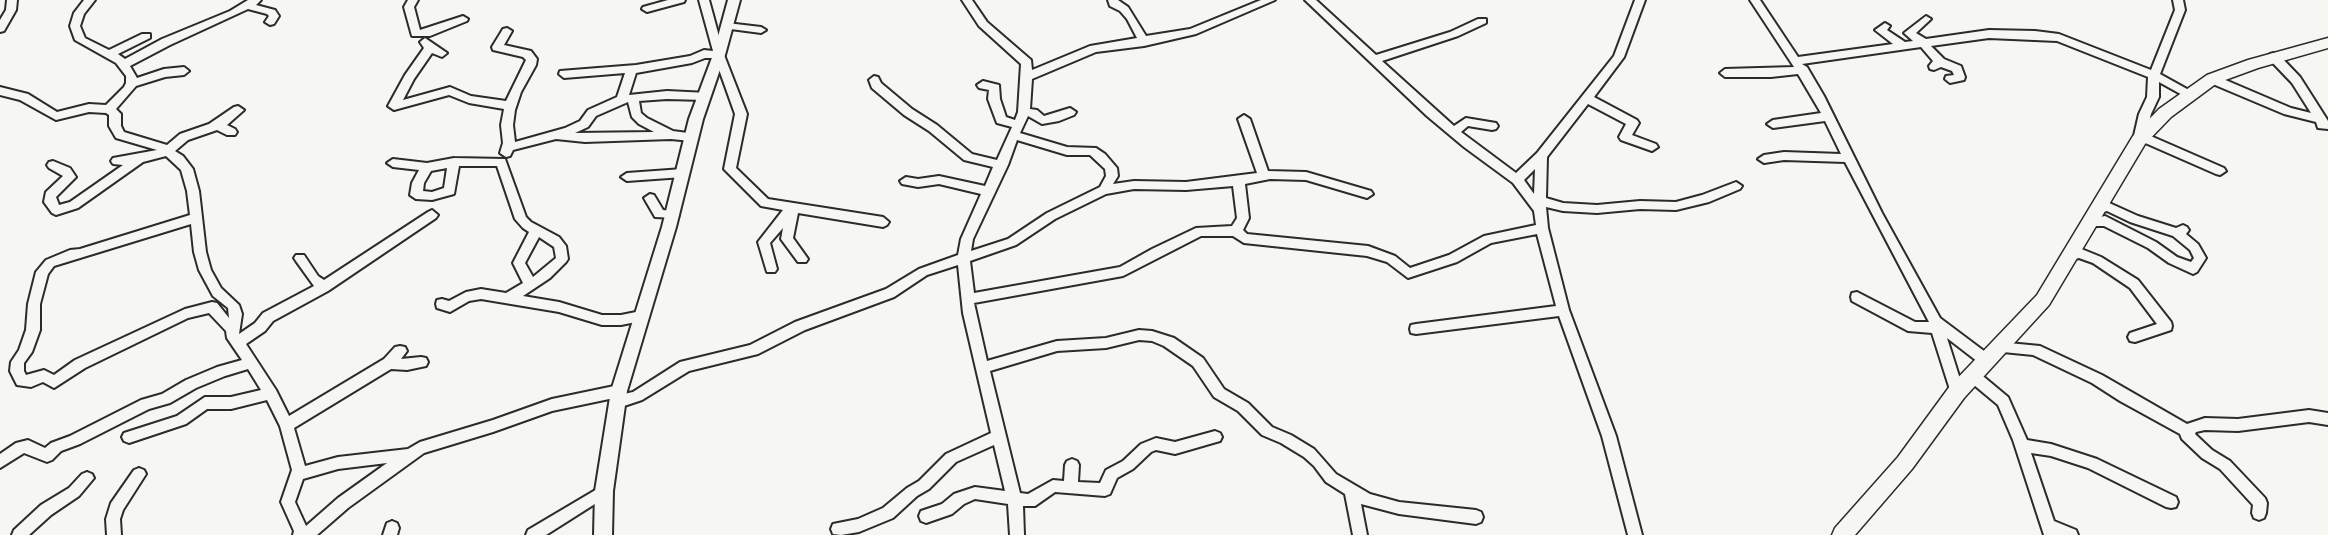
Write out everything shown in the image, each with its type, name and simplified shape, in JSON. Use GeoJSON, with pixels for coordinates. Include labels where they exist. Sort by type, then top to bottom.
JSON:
{"type":"FeatureCollection","features":[{"type":"Feature","properties":{"kind":"main road"},"geometry":{"type":"LineString","coordinates":[[1842,535],[1906,463],[1957,392],[2043,300],[2100,208],[2106,194],[2140,138],[2165,113],[2212,79],[2274,58],[2328,43]]}},
{"type":"Feature","properties":{"kind":"street"},"geometry":{"type":"LineString","coordinates":[[0,29],[11,10],[12,0]]}},
{"type":"Feature","properties":{"kind":"street"},"geometry":{"type":"LineString","coordinates":[[90,0],[79,13],[75,26],[80,40],[124,64],[131,76],[132,83]]}},
{"type":"Feature","properties":{"kind":"street"},"geometry":{"type":"LineString","coordinates":[[413,0],[409,7],[416,34],[430,48],[442,53]]}},
{"type":"Feature","properties":{"kind":"street"},"geometry":{"type":"LineString","coordinates":[[647,9],[680,0]]}},
{"type":"Feature","properties":{"kind":"street"},"geometry":{"type":"LineString","coordinates":[[704,0],[719,55],[741,114],[730,169],[765,203],[883,222]]}},
{"type":"Feature","properties":{"kind":"street"},"geometry":{"type":"LineString","coordinates":[[603,535],[604,491],[618,396],[640,316],[672,215],[704,96],[719,55],[734,0]]}},
{"type":"Feature","properties":{"kind":"street"},"geometry":{"type":"LineString","coordinates":[[967,0],[994,35],[1027,63],[1028,76],[1024,112],[1002,165],[966,239],[964,259],[969,313],[1017,510],[1017,535]]}},
{"type":"Feature","properties":{"kind":"street"},"geometry":{"type":"LineString","coordinates":[[1112,0],[1114,4],[1124,9],[1144,42]]}},
{"type":"Feature","properties":{"kind":"street"},"geometry":{"type":"LineString","coordinates":[[1028,76],[1094,49],[1144,42],[1192,32],[1270,0]]}},
{"type":"Feature","properties":{"kind":"street"},"geometry":{"type":"LineString","coordinates":[[1310,0],[1454,132],[1517,180],[1540,205],[1597,209],[1640,205],[1676,206],[1705,200],[1736,186]]}},
{"type":"Feature","properties":{"kind":"street"},"geometry":{"type":"LineString","coordinates":[[1517,180],[1541,156],[1619,57],[1640,0]]}},
{"type":"Feature","properties":{"kind":"street"},"geometry":{"type":"LineString","coordinates":[[1755,0],[1800,66],[1936,325],[1957,392]]}},
{"type":"Feature","properties":{"kind":"street"},"geometry":{"type":"LineString","coordinates":[[2178,0],[2180,10],[2154,75],[2153,97],[2145,114],[2140,138],[2220,171]]}},
{"type":"Feature","properties":{"kind":"street"},"geometry":{"type":"LineString","coordinates":[[124,64],[194,25],[254,5],[274,2]]}},
{"type":"Feature","properties":{"kind":"street"},"geometry":{"type":"LineString","coordinates":[[254,5],[271,12],[274,16],[270,22]]}},
{"type":"Feature","properties":{"kind":"street"},"geometry":{"type":"LineString","coordinates":[[416,34],[426,34],[463,19]]}},
{"type":"Feature","properties":{"kind":"street"},"geometry":{"type":"LineString","coordinates":[[1926,19],[1909,33],[1922,42],[1937,64],[1957,69],[1960,76],[1950,79]]}},
{"type":"Feature","properties":{"kind":"street"},"geometry":{"type":"LineString","coordinates":[[1375,59],[1454,34],[1482,21]]}},
{"type":"Feature","properties":{"kind":"street"},"geometry":{"type":"LineString","coordinates":[[727,26],[761,30]]}},
{"type":"Feature","properties":{"kind":"street"},"geometry":{"type":"LineString","coordinates":[[1886,26],[1880,30],[1902,45]]}},
{"type":"Feature","properties":{"kind":"street"},"geometry":{"type":"LineString","coordinates":[[507,31],[497,47],[527,54],[532,59],[515,92],[507,118],[508,147],[501,162],[521,219],[527,226],[548,235],[560,246],[562,260],[556,267],[509,298]]}},
{"type":"Feature","properties":{"kind":"street"},"geometry":{"type":"LineString","coordinates":[[1725,73],[1771,73],[1922,42],[1989,34],[2035,35],[2059,38],[2154,75],[2190,94]]}},
{"type":"Feature","properties":{"kind":"street"},"geometry":{"type":"LineString","coordinates":[[108,54],[146,36]]}},
{"type":"Feature","properties":{"kind":"street"},"geometry":{"type":"LineString","coordinates":[[430,48],[409,78],[394,106],[450,91],[469,99],[499,105],[512,105]]}},
{"type":"Feature","properties":{"kind":"street"},"geometry":{"type":"LineString","coordinates":[[564,74],[632,69],[650,60],[692,59],[704,54],[719,55]]}},
{"type":"Feature","properties":{"kind":"street"},"geometry":{"type":"LineString","coordinates":[[2274,58],[2296,80],[2325,122]]}},
{"type":"Feature","properties":{"kind":"street"},"geometry":{"type":"LineString","coordinates":[[632,69],[628,99],[636,114],[643,121],[671,134]]}},
{"type":"Feature","properties":{"kind":"street"},"geometry":{"type":"LineString","coordinates":[[109,109],[122,98],[132,83],[164,73],[184,71]]}},
{"type":"Feature","properties":{"kind":"street"},"geometry":{"type":"LineString","coordinates":[[2212,79],[2288,111],[2325,122]]}},
{"type":"Feature","properties":{"kind":"street"},"geometry":{"type":"LineString","coordinates":[[874,80],[876,85],[908,112],[932,128],[968,157],[1002,165]]}},
{"type":"Feature","properties":{"kind":"street"},"geometry":{"type":"LineString","coordinates":[[983,85],[995,88],[994,99],[1001,120],[1017,130],[1067,151],[1092,152],[1101,157],[1111,168],[1112,176],[1104,190]]}},
{"type":"Feature","properties":{"kind":"street"},"geometry":{"type":"LineString","coordinates":[[0,91],[24,96],[56,116],[95,108],[109,109],[115,114],[115,126],[120,135],[167,152],[179,159],[187,169],[200,252],[205,270],[217,292],[233,305],[236,314],[232,334],[271,394],[287,426],[298,474],[288,502],[301,531],[300,535]]}},
{"type":"Feature","properties":{"kind":"street"},"geometry":{"type":"LineString","coordinates":[[508,147],[554,136],[584,124],[592,113],[628,99],[667,95],[704,96]]}},
{"type":"Feature","properties":{"kind":"street"},"geometry":{"type":"LineString","coordinates":[[1587,98],[1633,123],[1625,136],[1652,147]]}},
{"type":"Feature","properties":{"kind":"street"},"geometry":{"type":"LineString","coordinates":[[117,161],[153,157],[167,152],[184,136],[218,125],[238,110]]}},
{"type":"Feature","properties":{"kind":"street"},"geometry":{"type":"LineString","coordinates":[[1024,112],[1033,113],[1042,120],[1055,118],[1070,112]]}},
{"type":"Feature","properties":{"kind":"street"},"geometry":{"type":"LineString","coordinates":[[1773,124],[1807,118],[1828,117]]}},
{"type":"Feature","properties":{"kind":"street"},"geometry":{"type":"LineString","coordinates":[[1244,119],[1264,177]]}},
{"type":"Feature","properties":{"kind":"street"},"geometry":{"type":"LineString","coordinates":[[1454,132],[1466,122],[1492,126]]}},
{"type":"Feature","properties":{"kind":"street"},"geometry":{"type":"LineString","coordinates":[[218,125],[231,132]]}},
{"type":"Feature","properties":{"kind":"street"},"geometry":{"type":"LineString","coordinates":[[554,136],[585,138],[671,134],[692,137]]}},
{"type":"Feature","properties":{"kind":"street"},"geometry":{"type":"LineString","coordinates":[[1541,156],[1540,205],[1542,228],[1563,310],[1609,436],[1635,535]]}},
{"type":"Feature","properties":{"kind":"street"},"geometry":{"type":"LineString","coordinates":[[1764,158],[1784,156],[1849,158]]}},
{"type":"Feature","properties":{"kind":"street"},"geometry":{"type":"LineString","coordinates":[[53,165],[66,171],[70,177],[50,194],[50,202],[56,210],[74,205],[141,158]]}},
{"type":"Feature","properties":{"kind":"street"},"geometry":{"type":"LineString","coordinates":[[393,163],[427,167],[454,162],[501,162]]}},
{"type":"Feature","properties":{"kind":"street"},"geometry":{"type":"LineString","coordinates":[[427,167],[418,183],[416,195],[432,196],[450,191],[454,162]]}},
{"type":"Feature","properties":{"kind":"street"},"geometry":{"type":"LineString","coordinates":[[627,177],[683,173]]}},
{"type":"Feature","properties":{"kind":"street"},"geometry":{"type":"LineString","coordinates":[[307,535],[343,504],[407,455],[430,443],[493,426],[552,405],[618,396],[637,396],[685,366],[753,350],[800,326],[890,293],[923,272],[1012,242],[1051,216],[1104,190],[1134,185],[1186,186],[1240,182],[1264,177],[1306,176],[1348,190],[1367,194]]}},
{"type":"Feature","properties":{"kind":"street"},"geometry":{"type":"LineString","coordinates":[[906,181],[939,180],[989,191]]}},
{"type":"Feature","properties":{"kind":"street"},"geometry":{"type":"LineString","coordinates":[[1236,231],[1243,218],[1238,188],[1240,182]]}},
{"type":"Feature","properties":{"kind":"street"},"geometry":{"type":"LineString","coordinates":[[650,198],[659,214],[672,215]]}},
{"type":"Feature","properties":{"kind":"street"},"geometry":{"type":"LineString","coordinates":[[2090,223],[2105,221],[2136,236],[2173,260],[2193,269],[2200,258],[2194,247],[2180,230],[2134,219],[2107,206],[2100,208]]}},
{"type":"Feature","properties":{"kind":"street"},"geometry":{"type":"LineString","coordinates":[[793,207],[787,239],[802,259]]}},
{"type":"Feature","properties":{"kind":"street"},"geometry":{"type":"LineString","coordinates":[[771,269],[764,242],[793,207]]}},
{"type":"Feature","properties":{"kind":"street"},"geometry":{"type":"LineString","coordinates":[[237,343],[260,326],[268,317],[324,287],[432,216]]}},
{"type":"Feature","properties":{"kind":"street"},"geometry":{"type":"LineString","coordinates":[[196,218],[80,254],[70,255],[50,263],[42,272],[34,304],[33,330],[25,352],[18,362],[17,371],[22,381],[31,381],[44,376],[54,382],[80,364],[186,314],[212,307],[223,321],[232,328]]}},
{"type":"Feature","properties":{"kind":"street"},"geometry":{"type":"LineString","coordinates":[[969,299],[1123,271],[1156,252],[1200,231],[1236,231],[1244,238],[1368,251],[1391,259],[1408,273],[1454,259],[1488,239],[1542,228]]}},
{"type":"Feature","properties":{"kind":"street"},"geometry":{"type":"LineString","coordinates":[[530,284],[519,263],[536,230]]}},
{"type":"Feature","properties":{"kind":"street"},"geometry":{"type":"LineString","coordinates":[[2071,255],[2079,252],[2097,260],[2134,284],[2166,326],[2135,337]]}},
{"type":"Feature","properties":{"kind":"street"},"geometry":{"type":"LineString","coordinates":[[300,258],[314,279],[324,287]]}},
{"type":"Feature","properties":{"kind":"street"},"geometry":{"type":"LineString","coordinates":[[442,304],[450,307],[466,298],[481,294],[559,307],[602,320],[621,320],[640,316]]}},
{"type":"Feature","properties":{"kind":"street"},"geometry":{"type":"LineString","coordinates":[[1857,297],[1913,327],[1936,325],[1987,361]]}},
{"type":"Feature","properties":{"kind":"street"},"geometry":{"type":"LineString","coordinates":[[1416,329],[1563,310]]}},
{"type":"Feature","properties":{"kind":"street"},"geometry":{"type":"LineString","coordinates":[[981,368],[1057,346],[1106,343],[1139,336],[1152,336],[1169,342],[1198,362],[1219,393],[1243,407],[1267,431],[1286,439],[1309,453],[1320,462],[1331,478],[1367,500],[1399,508],[1476,517]]}},
{"type":"Feature","properties":{"kind":"street"},"geometry":{"type":"LineString","coordinates":[[1998,347],[2036,350],[2096,379],[2125,398],[2189,432]]}},
{"type":"Feature","properties":{"kind":"street"},"geometry":{"type":"LineString","coordinates":[[287,426],[298,417],[389,363],[400,352]]}},
{"type":"Feature","properties":{"kind":"street"},"geometry":{"type":"LineString","coordinates":[[389,363],[407,365],[421,362]]}},
{"type":"Feature","properties":{"kind":"street"},"geometry":{"type":"LineString","coordinates":[[0,462],[21,447],[34,448],[47,456],[56,447],[75,440],[146,404],[165,399],[191,384],[222,371],[250,363]]}},
{"type":"Feature","properties":{"kind":"street"},"geometry":{"type":"LineString","coordinates":[[1973,376],[2003,401],[2022,445],[2050,530],[2071,535]]}},
{"type":"Feature","properties":{"kind":"street"},"geometry":{"type":"LineString","coordinates":[[129,437],[181,420],[205,403],[231,403],[271,394]]}},
{"type":"Feature","properties":{"kind":"street"},"geometry":{"type":"LineString","coordinates":[[2259,513],[2260,503],[2225,465],[2207,454],[2187,434],[2192,427],[2205,424],[2238,425],[2309,416],[2328,420]]}},
{"type":"Feature","properties":{"kind":"street"},"geometry":{"type":"LineString","coordinates":[[838,529],[859,525],[888,513],[912,492],[924,485],[951,458],[986,444],[999,435]]}},
{"type":"Feature","properties":{"kind":"street"},"geometry":{"type":"LineString","coordinates":[[926,516],[947,510],[959,499],[975,493],[1030,501],[1053,486],[1105,490],[1110,474],[1128,465],[1146,448],[1156,444],[1176,448],[1215,437]]}},
{"type":"Feature","properties":{"kind":"street"},"geometry":{"type":"LineString","coordinates":[[2022,445],[2050,450],[2092,463],[2171,502]]}},
{"type":"Feature","properties":{"kind":"street"},"geometry":{"type":"LineString","coordinates":[[298,474],[338,463],[407,455]]}},
{"type":"Feature","properties":{"kind":"street"},"geometry":{"type":"LineString","coordinates":[[1071,487],[1072,465]]}},
{"type":"Feature","properties":{"kind":"street"},"geometry":{"type":"LineString","coordinates":[[114,535],[113,519],[116,508],[139,474]]}},
{"type":"Feature","properties":{"kind":"street"},"geometry":{"type":"LineString","coordinates":[[19,535],[46,510],[74,492],[87,478]]}},
{"type":"Feature","properties":{"kind":"street"},"geometry":{"type":"LineString","coordinates":[[1351,489],[1360,535]]}},
{"type":"Feature","properties":{"kind":"street"},"geometry":{"type":"LineString","coordinates":[[533,535],[604,491]]}}]}
